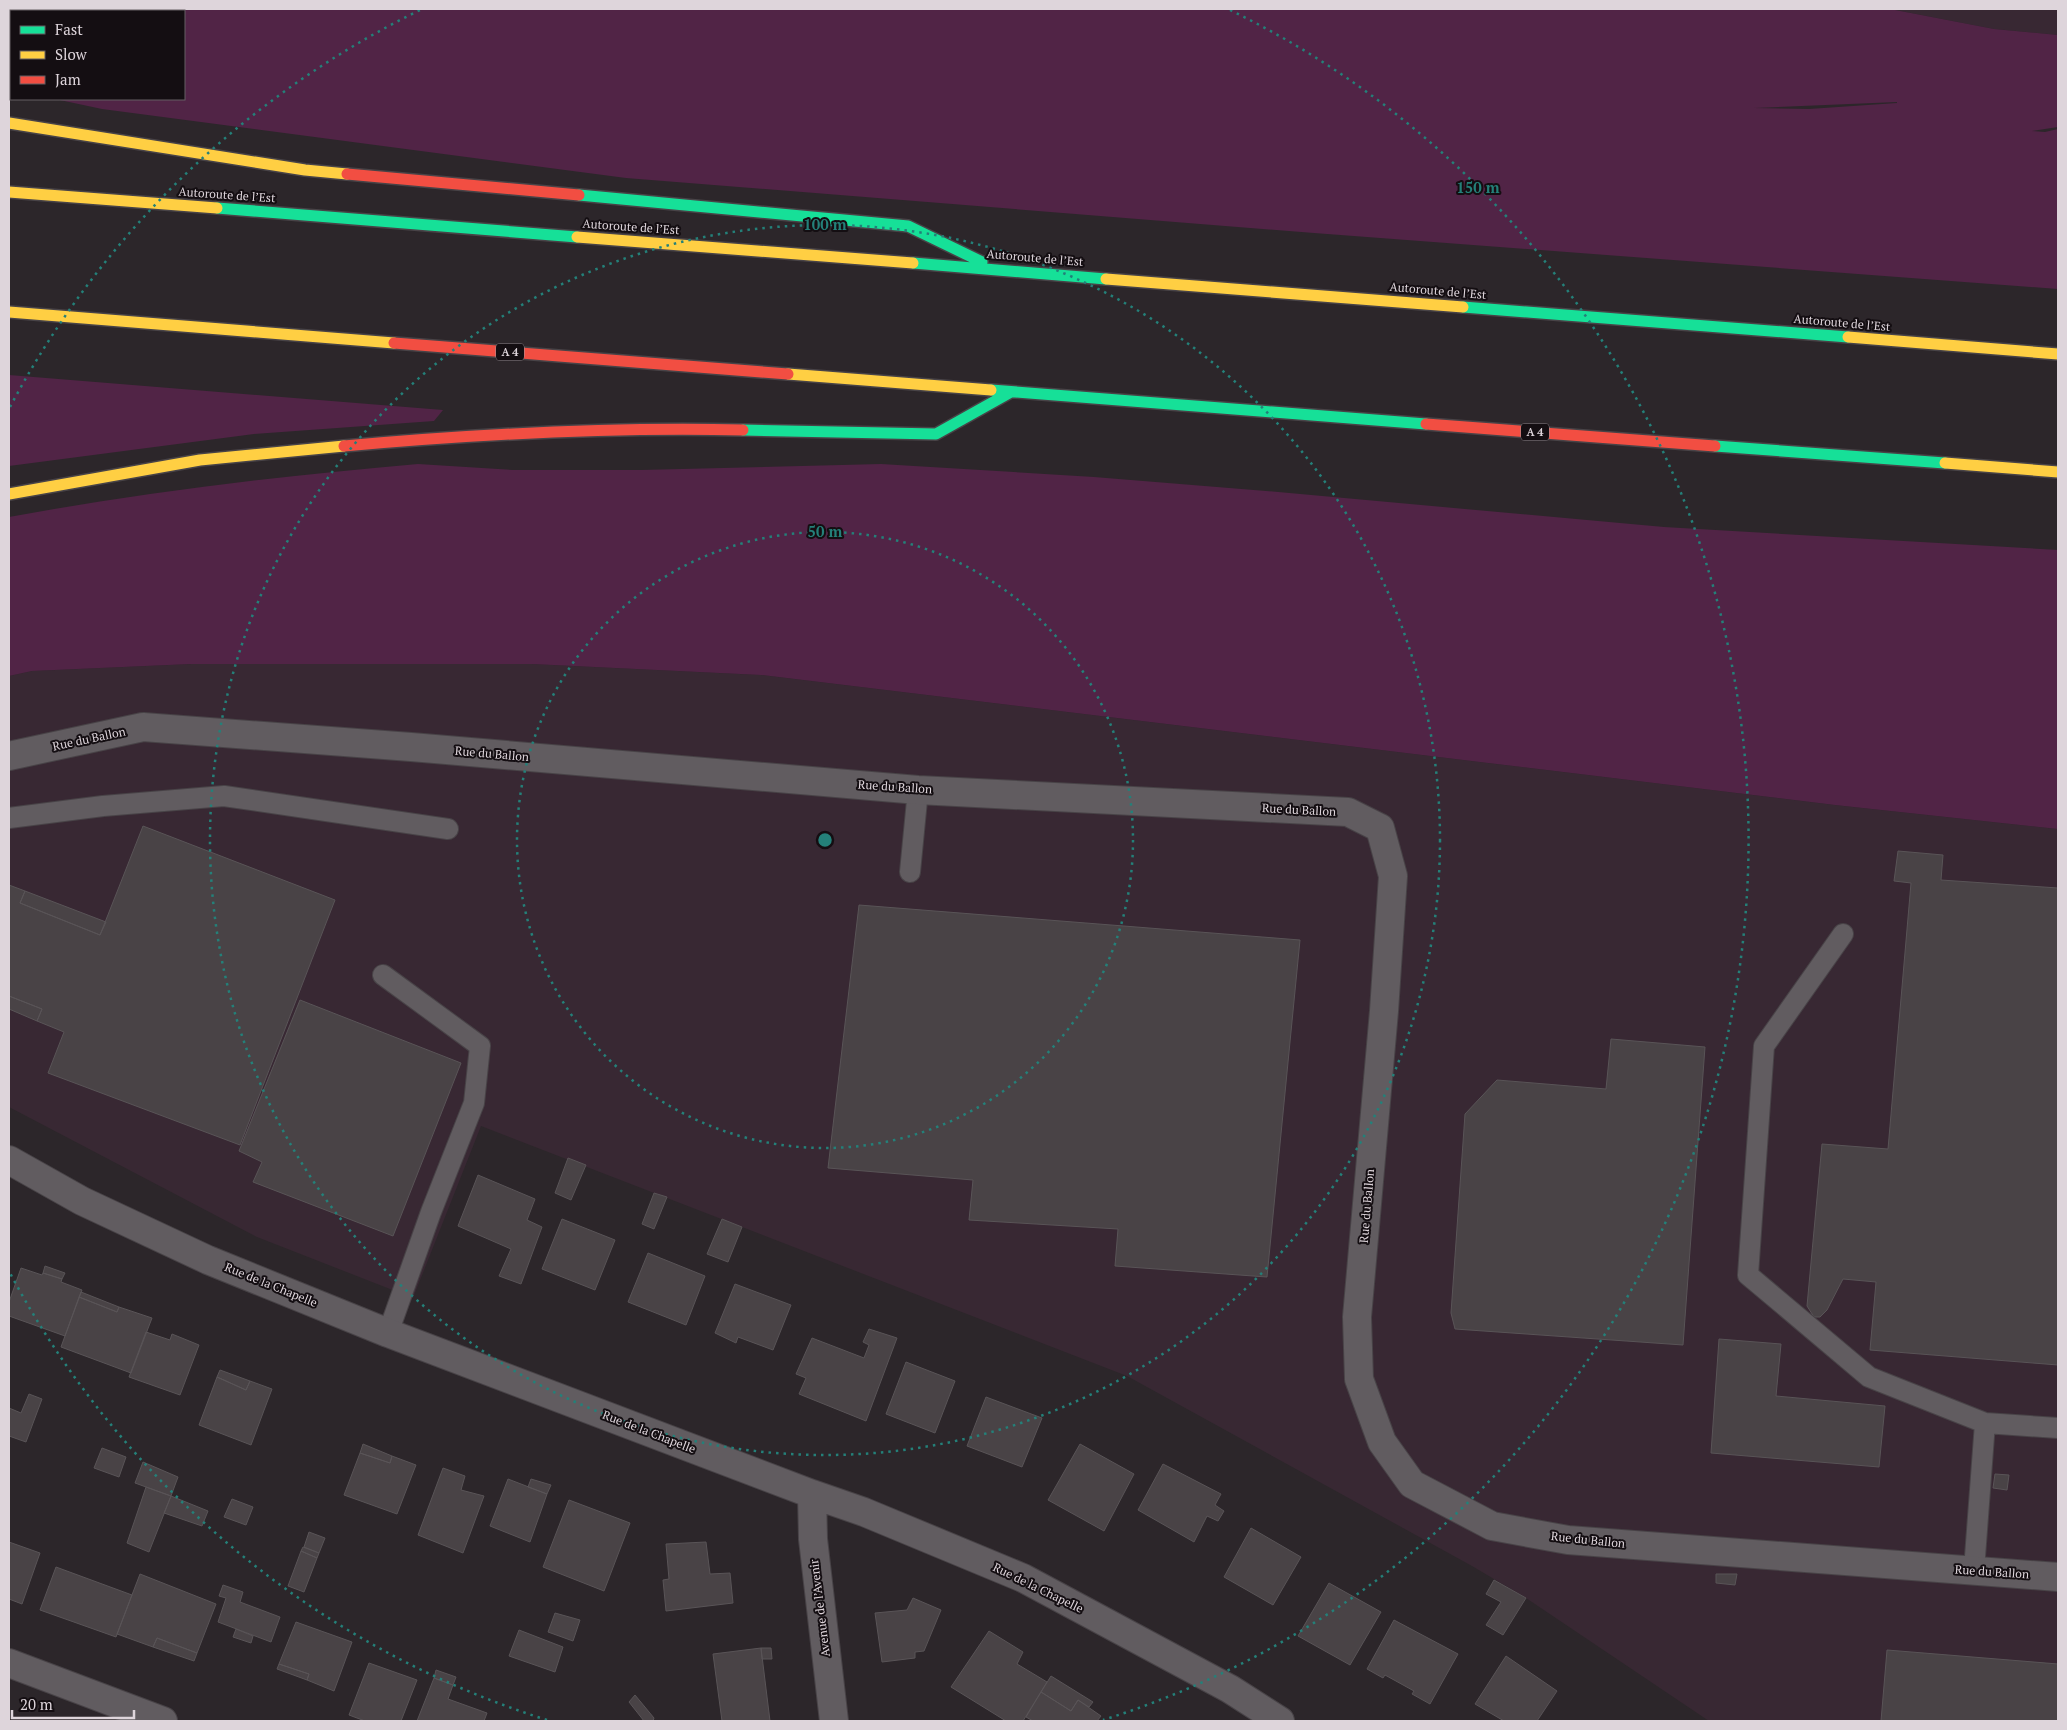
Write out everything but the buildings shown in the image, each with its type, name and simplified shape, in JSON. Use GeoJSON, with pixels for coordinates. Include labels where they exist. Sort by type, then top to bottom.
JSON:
{"type":"FeatureCollection","features":[{"type":"Feature","properties":{"kind":"highway"},"geometry":{"type":"LineString","coordinates":[[9,123],[305,170],[908,226],[997,269]]}},
{"type":"Feature","properties":{"kind":"highway","name":"Autoroute de l’Est"},"geometry":{"type":"LineString","coordinates":[[9,192],[2058,354]]}},
{"type":"Feature","properties":{"kind":"highway","name":"A 4"},"geometry":{"type":"LineString","coordinates":[[9,312],[1011,392],[2058,472]]}},
{"type":"Feature","properties":{"kind":"highway"},"geometry":{"type":"LineString","coordinates":[[9,494],[200,460],[500,434],[666,428],[936,434],[1011,392]]}},
{"type":"Feature","properties":{"kind":"street","name":"Rue du Ballon"},"geometry":{"type":"LineString","coordinates":[[9,756],[143,727],[421,748],[918,790],[1348,812],[1380,828],[1393,876],[1384,1010],[1357,1317],[1359,1379],[1382,1442],[1412,1484],[1492,1526],[1568,1540],[2058,1577]]}},
{"type":"Feature","properties":{"kind":"street","name":"Rue de la Chapelle"},"geometry":{"type":"LineString","coordinates":[[9,1160],[82,1201],[208,1260],[388,1333],[864,1512],[1024,1578],[1230,1689],[1280,1721]]}},
{"type":"Feature","properties":{"kind":"street","name":"Avenue de l’Avenir"},"geometry":{"type":"LineString","coordinates":[[812,1494],[812,1540],[834,1721]]}},
{"type":"Feature","properties":{"kind":"street"},"geometry":{"type":"LineString","coordinates":[[9,1663],[163,1721]]}},
{"type":"Feature","properties":{"kind":"lane"},"geometry":{"type":"LineString","coordinates":[[910,872],[918,790]]}},
{"type":"Feature","properties":{"kind":"lane"},"geometry":{"type":"LineString","coordinates":[[9,818],[103,806],[224,796],[448,829]]}},
{"type":"Feature","properties":{"kind":"lane"},"geometry":{"type":"LineString","coordinates":[[1843,934],[1764,1046],[1748,1275],[1869,1377],[1985,1423],[2058,1428]]}},
{"type":"Feature","properties":{"kind":"lane"},"geometry":{"type":"LineString","coordinates":[[383,975],[480,1046],[474,1103],[431,1212],[388,1333]]}},
{"type":"Feature","properties":{"kind":"lane"},"geometry":{"type":"LineString","coordinates":[[1974,1570],[1985,1423]]}},
{"type":"Feature","properties":{"kind":"shaded area"},"geometry":{"type":"Polygon","coordinates":[[[9,9],[1890,9],[1994,29],[2058,35],[2058,127],[2032,131],[2045,132],[2058,129],[2058,289],[1314,233],[626,178],[102,109],[60,100],[185,100],[185,10],[10,10],[10,90],[9,9]],[[1897,102],[1754,108],[1809,109],[1897,102]]]}},
{"type":"Feature","properties":{"kind":"shaded area"},"geometry":{"type":"Polygon","coordinates":[[[1890,9],[2058,9],[2058,35],[1994,29],[1890,9]]]}},
{"type":"Feature","properties":{"kind":"shaded area"},"geometry":{"type":"Polygon","coordinates":[[[9,375],[443,410],[434,421],[254,434],[9,466],[9,375]]]}},
{"type":"Feature","properties":{"kind":"shaded area"},"geometry":{"type":"Polygon","coordinates":[[[418,464],[513,470],[641,470],[881,464],[1094,477],[1664,527],[2058,550],[2058,829],[1835,805],[761,675],[532,664],[191,664],[32,671],[9,676],[9,517],[213,486],[418,464]]]}},
{"type":"Feature","properties":{"kind":"shaded area"},"geometry":{"type":"Polygon","coordinates":[[[191,664],[532,664],[761,675],[1835,805],[2058,829],[2058,1721],[1709,1721],[1526,1598],[1472,1566],[1127,1376],[481,1126],[413,1298],[257,1237],[9,1107],[9,676],[32,671],[191,664]]]}},
{"type":"Feature","properties":{"kind":"traffic: fast"},"geometry":{"type":"LineString","coordinates":[[579,195],[908,226],[982,262]]}},
{"type":"Feature","properties":{"kind":"traffic: fast"},"geometry":{"type":"LineString","coordinates":[[217,208],[577,237]]}},
{"type":"Feature","properties":{"kind":"traffic: fast"},"geometry":{"type":"LineString","coordinates":[[913,263],[1106,279]]}},
{"type":"Feature","properties":{"kind":"traffic: fast"},"geometry":{"type":"LineString","coordinates":[[1463,307],[1848,337]]}},
{"type":"Feature","properties":{"kind":"traffic: fast"},"geometry":{"type":"LineString","coordinates":[[991,390],[1426,424]]}},
{"type":"Feature","properties":{"kind":"traffic: fast"},"geometry":{"type":"LineString","coordinates":[[743,430],[936,434],[1011,392]]}},
{"type":"Feature","properties":{"kind":"traffic: fast"},"geometry":{"type":"LineString","coordinates":[[1715,446],[1945,463]]}},
{"type":"Feature","properties":{"kind":"traffic: slow"},"geometry":{"type":"LineString","coordinates":[[9,123],[305,170],[347,174]]}},
{"type":"Feature","properties":{"kind":"traffic: slow"},"geometry":{"type":"LineString","coordinates":[[9,192],[217,208]]}},
{"type":"Feature","properties":{"kind":"traffic: slow"},"geometry":{"type":"LineString","coordinates":[[577,237],[913,263]]}},
{"type":"Feature","properties":{"kind":"traffic: slow"},"geometry":{"type":"LineString","coordinates":[[1106,279],[1463,307]]}},
{"type":"Feature","properties":{"kind":"traffic: slow"},"geometry":{"type":"LineString","coordinates":[[9,312],[394,343]]}},
{"type":"Feature","properties":{"kind":"traffic: slow"},"geometry":{"type":"LineString","coordinates":[[1848,337],[2058,354]]}},
{"type":"Feature","properties":{"kind":"traffic: slow"},"geometry":{"type":"LineString","coordinates":[[788,374],[991,390]]}},
{"type":"Feature","properties":{"kind":"traffic: slow"},"geometry":{"type":"LineString","coordinates":[[9,494],[200,460],[344,446]]}},
{"type":"Feature","properties":{"kind":"traffic: slow"},"geometry":{"type":"LineString","coordinates":[[1945,463],[2058,472]]}},
{"type":"Feature","properties":{"kind":"traffic: jam"},"geometry":{"type":"LineString","coordinates":[[347,174],[579,195]]}},
{"type":"Feature","properties":{"kind":"traffic: jam"},"geometry":{"type":"LineString","coordinates":[[394,343],[788,374]]}},
{"type":"Feature","properties":{"kind":"traffic: jam"},"geometry":{"type":"LineString","coordinates":[[1426,424],[1715,446]]}},
{"type":"Feature","properties":{"kind":"traffic: jam"},"geometry":{"type":"LineString","coordinates":[[344,446],[544,432],[693,429],[743,430]]}}]}
